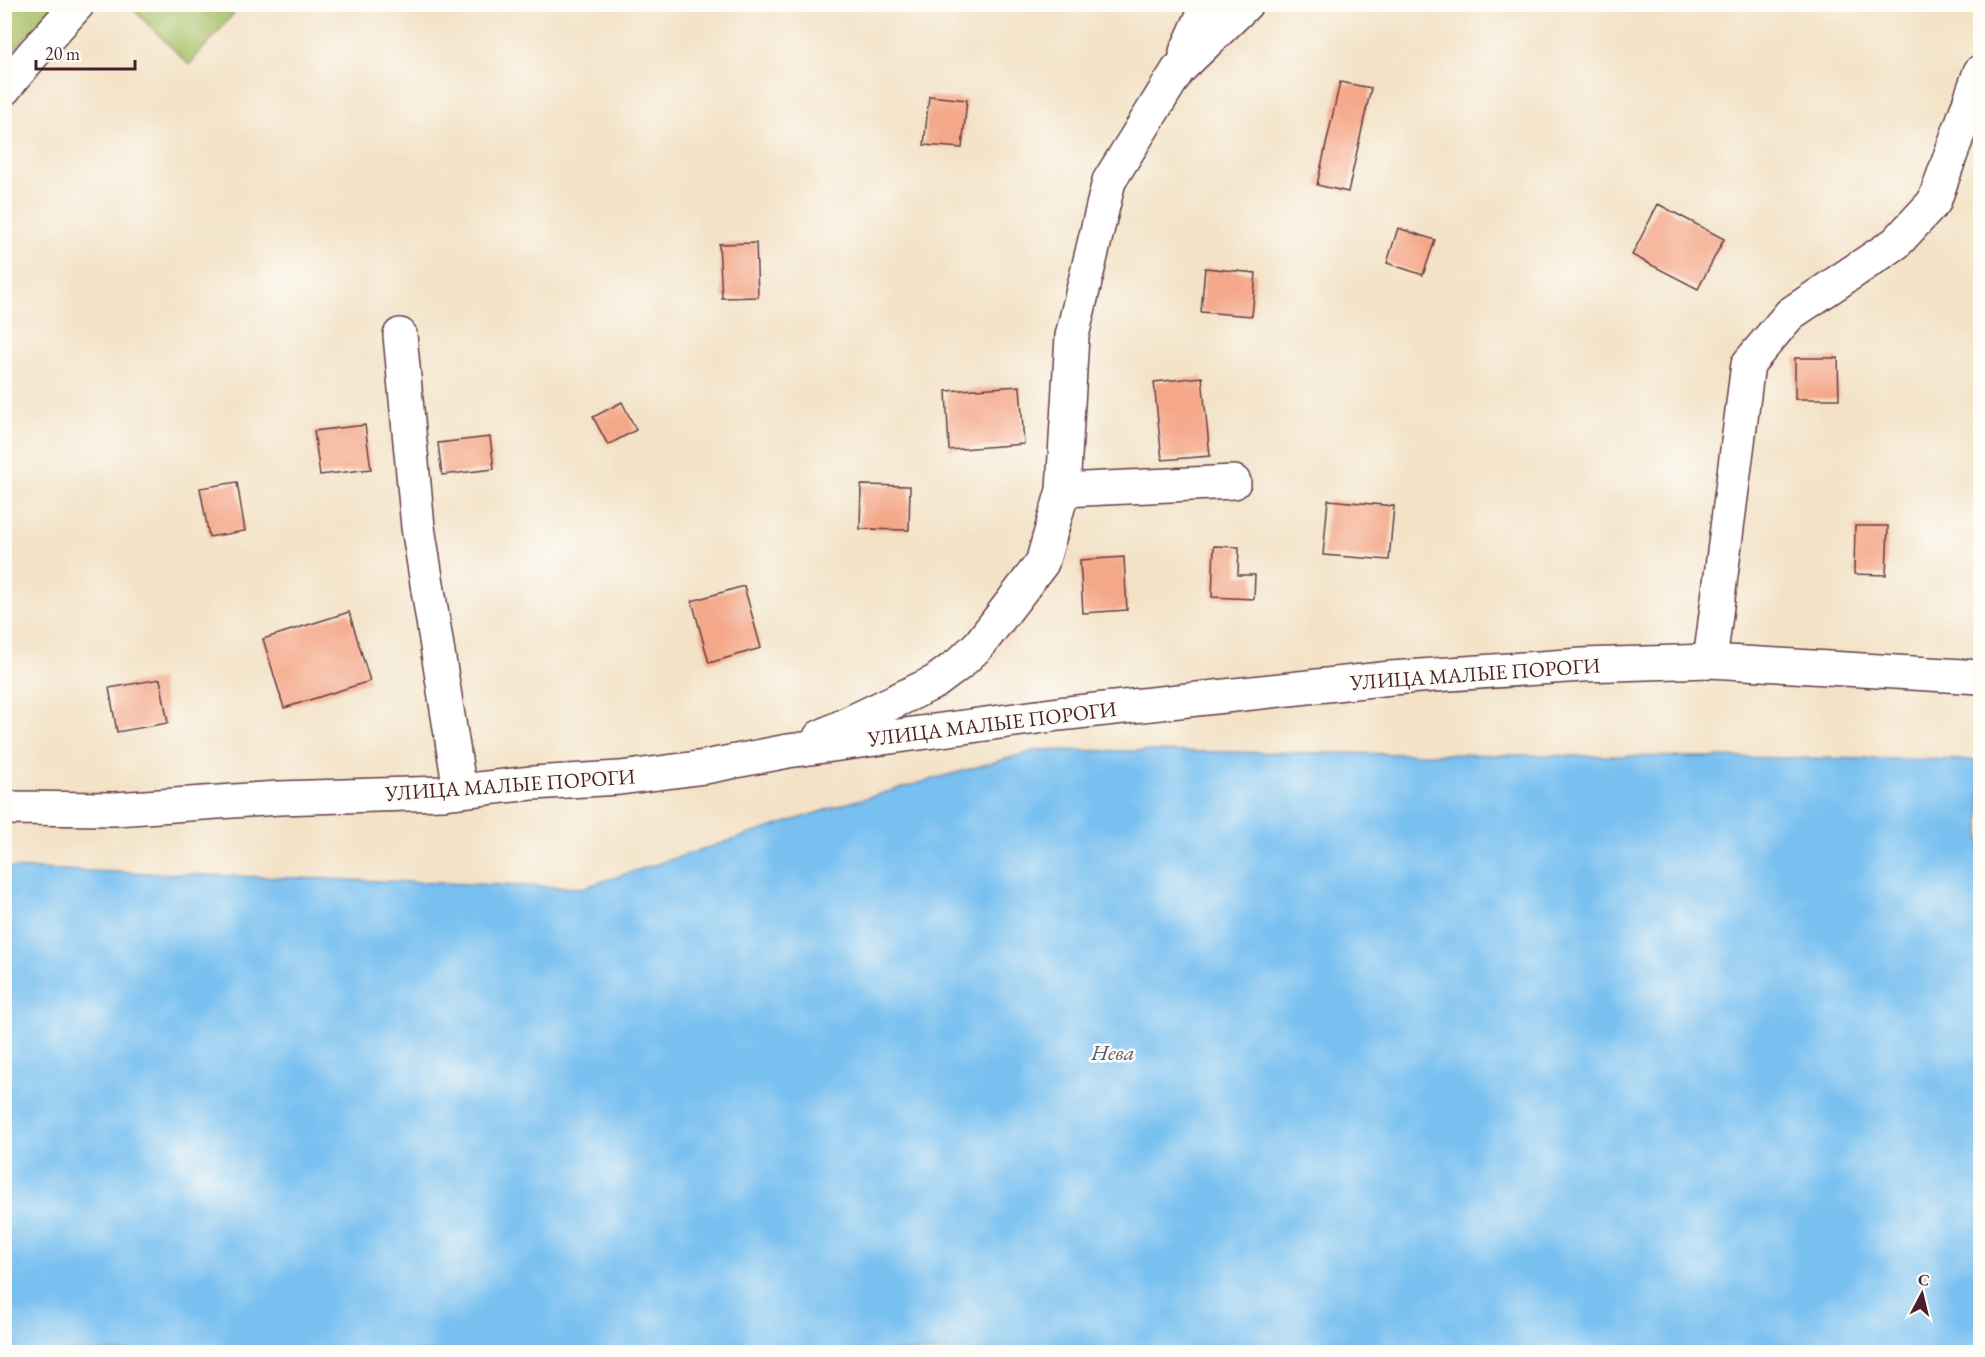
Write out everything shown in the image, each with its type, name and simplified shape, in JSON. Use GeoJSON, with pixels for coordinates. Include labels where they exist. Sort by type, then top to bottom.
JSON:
{"type":"FeatureCollection","features":[{"type":"Feature","properties":{"kind":"street"},"geometry":{"type":"LineString","coordinates":[[4,89],[78,4]]}},
{"type":"Feature","properties":{"kind":"street"},"geometry":{"type":"LineString","coordinates":[[788,752],[936,682],[979,645],[1042,563],[1063,490],[1072,336],[1109,181],[1178,70],[1208,4]]}},
{"type":"Feature","properties":{"kind":"street"},"geometry":{"type":"LineString","coordinates":[[1178,70],[1246,4]]}},
{"type":"Feature","properties":{"kind":"street"},"geometry":{"type":"LineString","coordinates":[[1710,661],[1748,364],[1790,314],[1896,243],[1934,202],[1980,72]]}},
{"type":"Feature","properties":{"kind":"street"},"geometry":{"type":"LineString","coordinates":[[400,335],[418,526],[460,791]]}},
{"type":"Feature","properties":{"kind":"street"},"geometry":{"type":"LineString","coordinates":[[1063,490],[1234,482]]}},
{"type":"Feature","properties":{"kind":"street","name":"УЛИЦА МАЛЫЕ ПОРОГИ"},"geometry":{"type":"LineString","coordinates":[[4,808],[115,808],[279,798],[460,791],[532,783],[620,778],[1059,714],[1390,678],[1582,665],[1710,661],[1980,678]]}},
{"type":"Feature","properties":{"kind":"green space"},"geometry":{"type":"Polygon","coordinates":[[[4,5],[54,5],[5,59],[4,5]]]}},
{"type":"Feature","properties":{"kind":"green space"},"geometry":{"type":"Polygon","coordinates":[[[129,5],[241,5],[189,65],[129,5]]]}},
{"type":"Feature","properties":{"kind":"water","name":"Нева"},"geometry":{"type":"Polygon","coordinates":[[[1038,750],[1980,760],[1980,1352],[5,1352],[5,868],[582,888],[844,804],[1038,750]]]}},
{"type":"Feature","properties":{"kind":"building"},"geometry":{"type":"Polygon","coordinates":[[[1340,82],[1371,88],[1348,192],[1317,185],[1340,82]]]}},
{"type":"Feature","properties":{"kind":"building"},"geometry":{"type":"Polygon","coordinates":[[[929,96],[967,100],[962,148],[924,145],[929,96]]]}},
{"type":"Feature","properties":{"kind":"building"},"geometry":{"type":"Polygon","coordinates":[[[1658,204],[1724,239],[1698,289],[1632,255],[1658,204]]]}},
{"type":"Feature","properties":{"kind":"building"},"geometry":{"type":"Polygon","coordinates":[[[1398,228],[1435,240],[1423,275],[1387,263],[1398,228]]]}},
{"type":"Feature","properties":{"kind":"building"},"geometry":{"type":"Polygon","coordinates":[[[756,243],[758,297],[722,298],[719,244],[756,243]]]}},
{"type":"Feature","properties":{"kind":"building"},"geometry":{"type":"Polygon","coordinates":[[[1205,268],[1256,273],[1252,316],[1201,312],[1205,268]]]}},
{"type":"Feature","properties":{"kind":"building"},"geometry":{"type":"Polygon","coordinates":[[[1795,358],[1838,358],[1839,399],[1795,399],[1795,358]]]}},
{"type":"Feature","properties":{"kind":"building"},"geometry":{"type":"Polygon","coordinates":[[[1202,377],[1210,456],[1162,460],[1154,382],[1202,377]]]}},
{"type":"Feature","properties":{"kind":"building"},"geometry":{"type":"Polygon","coordinates":[[[1020,386],[1024,444],[949,450],[946,391],[1020,386]]]}},
{"type":"Feature","properties":{"kind":"building"},"geometry":{"type":"Polygon","coordinates":[[[622,402],[636,430],[608,445],[593,417],[622,402]]]}},
{"type":"Feature","properties":{"kind":"building"},"geometry":{"type":"Polygon","coordinates":[[[365,425],[371,469],[320,475],[314,431],[365,425]]]}},
{"type":"Feature","properties":{"kind":"building"},"geometry":{"type":"Polygon","coordinates":[[[490,437],[494,469],[442,475],[438,443],[490,437]]]}},
{"type":"Feature","properties":{"kind":"building"},"geometry":{"type":"Polygon","coordinates":[[[237,482],[245,531],[209,537],[200,488],[237,482]]]}},
{"type":"Feature","properties":{"kind":"building"},"geometry":{"type":"Polygon","coordinates":[[[861,485],[910,486],[909,530],[860,529],[861,485]]]}},
{"type":"Feature","properties":{"kind":"building"},"geometry":{"type":"Polygon","coordinates":[[[1328,500],[1394,506],[1389,560],[1323,555],[1328,500]]]}},
{"type":"Feature","properties":{"kind":"building"},"geometry":{"type":"Polygon","coordinates":[[[1855,526],[1888,526],[1886,575],[1854,574],[1855,526]]]}},
{"type":"Feature","properties":{"kind":"building"},"geometry":{"type":"Polygon","coordinates":[[[1214,546],[1239,547],[1238,575],[1255,575],[1254,599],[1212,597],[1214,546]]]}},
{"type":"Feature","properties":{"kind":"building"},"geometry":{"type":"Polygon","coordinates":[[[1124,557],[1127,610],[1083,613],[1080,560],[1124,557]]]}},
{"type":"Feature","properties":{"kind":"building"},"geometry":{"type":"Polygon","coordinates":[[[744,586],[761,648],[709,663],[692,601],[744,586]]]}},
{"type":"Feature","properties":{"kind":"building"},"geometry":{"type":"Polygon","coordinates":[[[349,612],[370,681],[284,708],[263,639],[349,612]]]}},
{"type":"Feature","properties":{"kind":"building"},"geometry":{"type":"Polygon","coordinates":[[[160,679],[168,723],[117,732],[109,688],[160,679]]]}}]}
